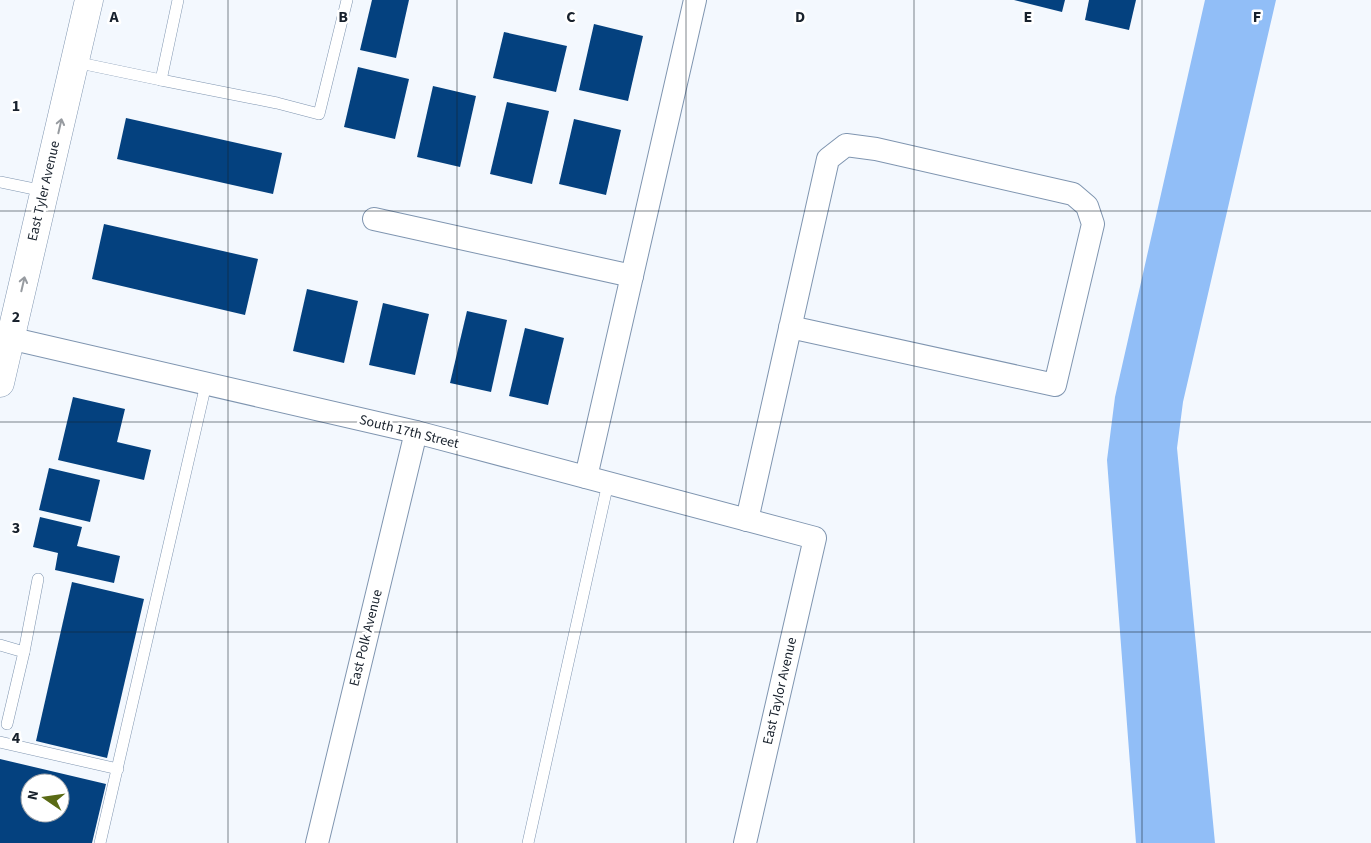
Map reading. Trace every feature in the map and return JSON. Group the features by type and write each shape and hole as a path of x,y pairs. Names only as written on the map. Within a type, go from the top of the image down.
{"main road":[{"name":"East Tyler Avenue","path":"0,383 5,337 44,191 89,0"}],"street":[{"path":"586,477 695,0"},
{"path":"747,520 790,327 828,159 846,145 876,149 1073,194 1087,206 1093,224 1055,385 790,327"},
{"path":"374,219 632,276"},
{"name":"South 17th Street","path":"5,337 416,432 815,538"},
{"name":"East Polk Avenue","path":"317,843 416,432"},
{"name":"East Taylor Avenue","path":"745,843 815,538"}],"lane":[{"path":"161,80 178,0"},
{"path":"75,62 277,103 319,114 347,0"},
{"path":"0,182 44,191"},
{"path":"100,843 206,384"},
{"path":"528,843 608,483"},
{"path":"7,724 24,652 38,579"},
{"path":"0,645 24,652"},
{"path":"0,742 118,769"}],"water":[{"path":"1205,0 1276,0 1183,402 1177,448 1215,843 1136,843 1107,460 1115,397"}],"building":[{"path":"372,0 409,0 396,58 360,50"},
{"path":"1014,0 1065,0 1062,12"},
{"path":"1089,0 1136,0 1129,30 1085,20"},
{"path":"594,24 643,36 628,101 579,90"},
{"path":"504,32 567,46 556,92 493,78"},
{"path":"358,67 409,79 395,139 344,127"},
{"path":"433,86 476,96 460,167 417,157"},
{"path":"507,102 549,111 532,184 490,174"},
{"path":"126,118 282,153 273,194 117,159"},
{"path":"574,119 621,130 606,195 559,184"},
{"path":"104,224 258,259 245,315 92,279"},
{"path":"307,289 358,301 344,363 293,351"},
{"path":"383,303 429,314 415,375 369,365"},
{"path":"467,311 507,320 491,392 450,383"},
{"path":"525,328 564,338 548,405 509,396"},
{"path":"73,397 125,409 117,442 151,450 144,480 58,460"},
{"path":"49,468 100,480 90,522 39,510"},
{"path":"40,517 82,527 77,546 120,556 114,583 55,570 58,553 33,547"},
{"path":"72,582 144,599 107,758 36,741"},
{"path":"0,759 59,773 20,773 20,823 70,823 70,776 106,784 92,843 0,843"}]}
